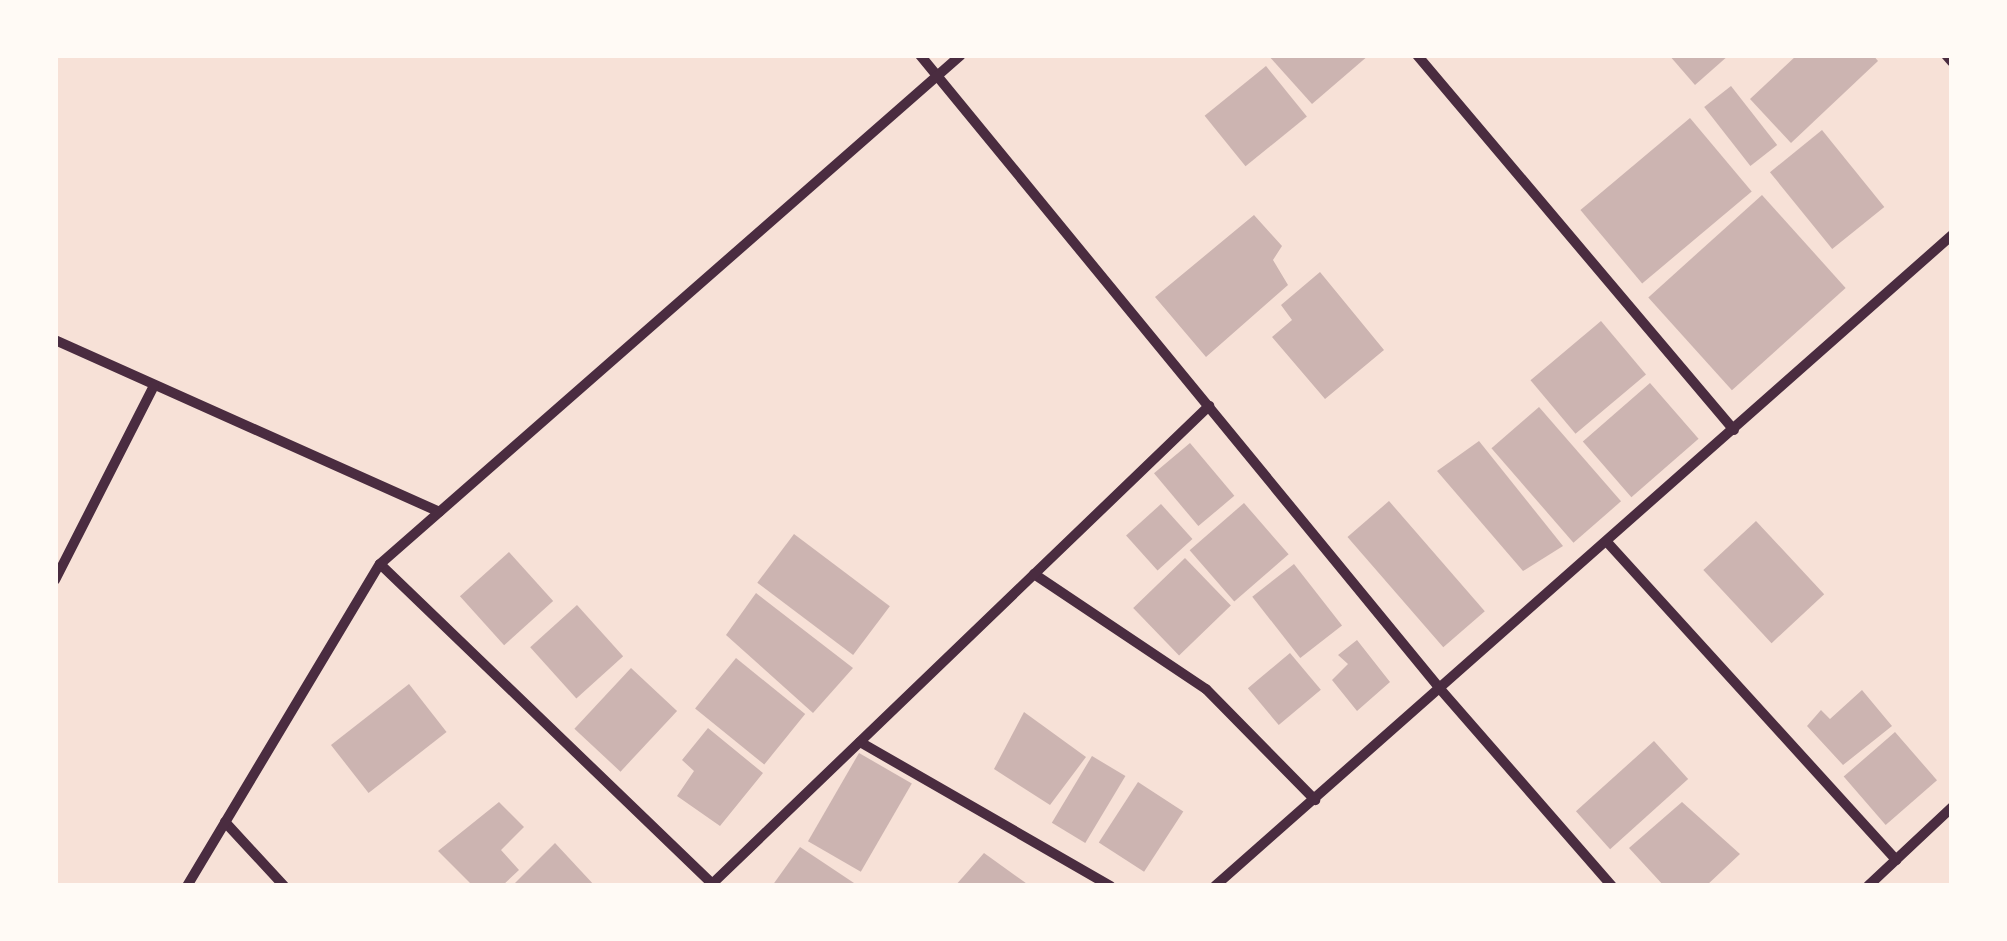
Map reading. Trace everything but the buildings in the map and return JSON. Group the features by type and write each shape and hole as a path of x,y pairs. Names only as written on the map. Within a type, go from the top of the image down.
{"street":[{"path":"920,55 1441,690 1612,886"},
{"path":"187,886 380,564 961,55"},
{"path":"1417,55 1734,430"},
{"path":"1946,55 1952,62"},
{"path":"1215,886 1952,235"},
{"path":"55,340 439,512"},
{"path":"55,580 154,386"},
{"path":"380,564 713,885 1209,406"},
{"path":"1608,542 1896,860"},
{"path":"1034,574 1206,689 1315,800"},
{"path":"860,742 1110,886"},
{"path":"1868,886 1952,807"},
{"path":"225,822 284,886"}]}
